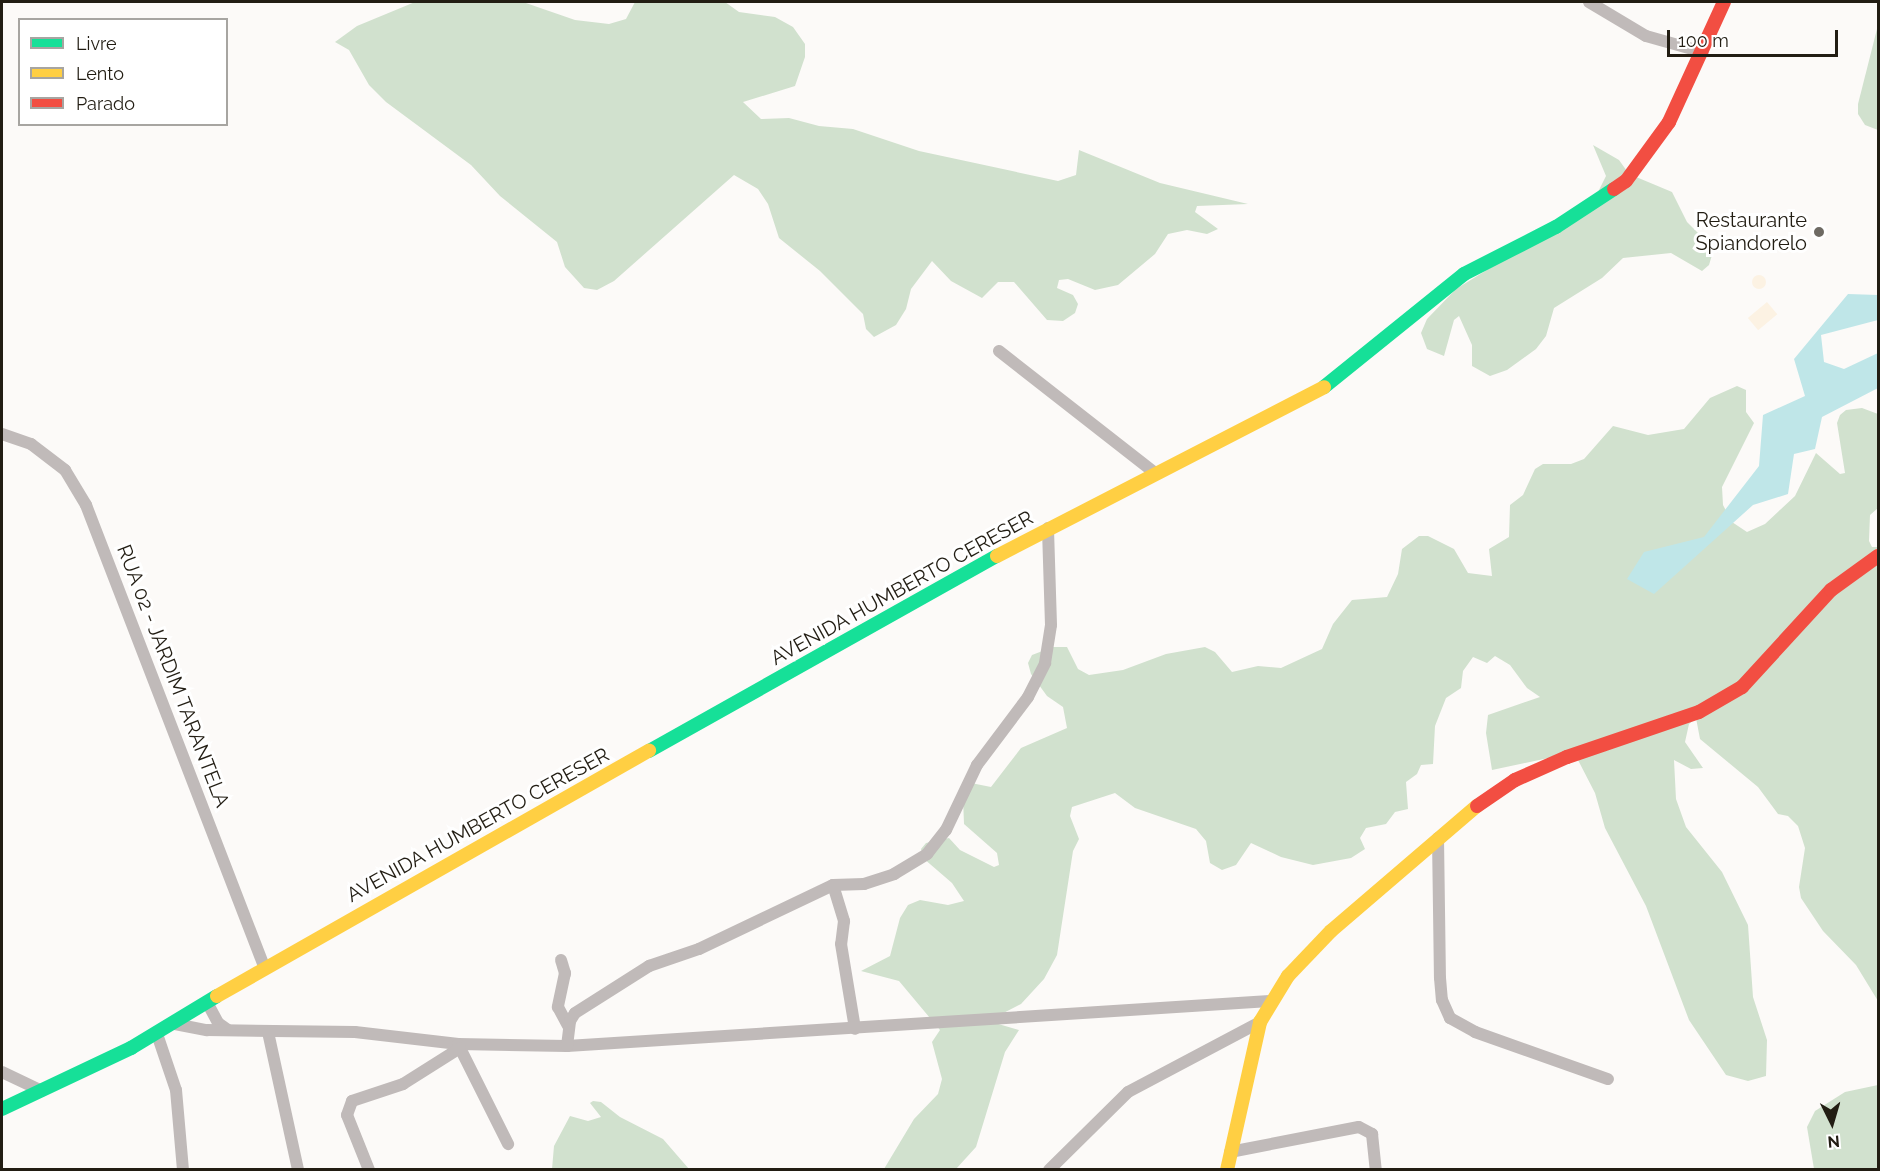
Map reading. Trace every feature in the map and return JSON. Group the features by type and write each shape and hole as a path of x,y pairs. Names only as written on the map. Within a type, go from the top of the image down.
{"main road":[{"name":"AVENIDA HUMBERTO CERESER","path":"2,1109 157,1034 265,969 1048,528 1308,397 1346,372 1433,296 1464,274 1600,202 1626,181 1655,146 1703,52 1724,2"},
{"path":"1227,1170 1260,1022 1270,1000 1331,931 1438,838 1490,797 1541,767 1662,727 1722,701 1756,674 1788,633 1831,590 1878,556"}],"street":[{"path":"1589,2 1646,36 1703,52"},
{"path":"999,351 1155,473"},
{"name":"RUA 02 - JARDIM TARANTELA","path":"2,434 31,444 65,470 86,505 265,969"},
{"path":"568,1026 584,1004 649,966 699,949 833,885 864,884 894,874 927,854 946,830 977,765 1028,697 1049,644 1048,528"},
{"path":"1438,838 1439,959 1442,1000 1450,1018 1475,1032 1608,1079"},
{"path":"833,885 843,921 842,951 855,1029"},
{"path":"561,960 565,973 558,1007 568,1026 567,1046"},
{"path":"175,1024 192,1029 355,1032 459,1046 567,1046 855,1029 1270,1000"},
{"path":"208,1004 218,1023 228,1030"},
{"path":"1049,1170 1128,1092 1260,1022"},
{"path":"268,1032 298,1170"},
{"path":"157,1034 176,1090 183,1170"},
{"path":"459,1046 507,1144"},
{"path":"369,1170 347,1115 352,1101 403,1084 459,1046"},
{"path":"2,1072 42,1091"},
{"path":"1230,1152 1359,1127 1372,1134 1376,1170"}],"shaded area":[{"path":"1759,275 1764,277 1766,282 1764,287 1759,289 1754,287 1752,282 1754,277"},
{"path":"1767,302 1777,314 1758,330 1748,318"}],"green space":[{"path":"415,2 523,2 575,20 609,24 626,19 635,2 725,2 739,12 775,17 793,27 805,44 805,57 795,86 743,102 761,119 789,118 819,126 853,129 919,151 1058,181 1076,175 1079,150 1160,183 1248,204 1197,206 1195,212 1218,229 1207,234 1187,230 1168,234 1155,254 1118,285 1095,290 1068,279 1059,280 1057,288 1073,295 1078,304 1075,313 1063,321 1047,320 1014,282 998,282 982,298 951,281 932,261 911,289 906,309 896,325 874,337 866,329 863,314 820,271 779,238 768,204 758,189 734,175 614,281 597,290 584,288 565,267 557,242 500,196 471,165 386,102 369,85 349,50 335,42 357,26"},
{"path":"1878,25 1878,130 1865,125 1858,114 1858,104"},
{"path":"1593,145 1619,160 1629,174 1672,192 1687,222 1709,244 1712,255 1709,265 1702,271 1671,253 1623,258 1602,278 1554,308 1546,336 1536,349 1507,370 1490,376 1472,366 1472,345 1459,316 1454,320 1444,356 1427,349 1421,333 1427,319 1456,289 1591,206 1606,176"},
{"path":"1737,386 1746,390 1746,412 1754,423 1722,487 1723,505 1732,522 1747,532 1765,524 1795,496 1816,453 1840,474 1845,473 1837,423 1840,415 1846,410 1862,408 1878,414 1878,508 1870,515 1869,541 1872,547 1878,547 1878,1001 1856,965 1823,931 1801,898 1799,887 1805,848 1798,826 1788,816 1778,814 1758,787 1700,739 1696,718 1689,724 1685,742 1703,768 1691,769 1674,760 1676,799 1686,827 1722,872 1748,925 1753,997 1767,1040 1766,1076 1748,1081 1726,1075 1689,1020 1646,906 1605,828 1595,793 1578,760 1558,756 1492,770 1486,733 1488,715 1540,697 1527,688 1510,665 1495,656 1487,663 1473,657 1463,671 1461,688 1446,698 1435,726 1433,764 1421,765 1417,774 1406,782 1408,809 1395,812 1386,824 1366,828 1360,838 1365,849 1351,858 1313,865 1281,857 1251,843 1236,865 1222,870 1210,863 1206,841 1196,829 1135,808 1115,793 1072,807 1070,816 1079,839 1073,851 1057,955 1044,979 1021,1004 988,1021 1019,1030 1005,1052 976,1147 956,1169 884,1169 914,1119 938,1094 942,1079 932,1042 940,1030 899,981 861,971 890,956 900,918 908,905 920,900 948,905 964,901 952,883 923,858 921,849 926,843 949,838 960,850 994,867 999,865 997,853 964,824 963,798 971,783 991,787 1021,748 1067,728 1063,707 1047,696 1031,674 1028,663 1032,655 1053,647 1067,647 1078,669 1089,675 1123,670 1166,654 1205,647 1215,652 1232,672 1258,666 1281,668 1322,649 1333,624 1352,600 1387,597 1398,574 1402,549 1419,536 1428,536 1454,549 1468,573 1492,576 1489,549 1509,537 1510,505 1523,495 1535,469 1543,464 1571,464 1584,459 1613,426 1648,435 1684,429 1710,398"},
{"path":"1878,1085 1878,1169 1814,1169 1807,1127 1815,1111 1845,1092"},
{"path":"601,1102 620,1117 663,1139 689,1169 552,1169 554,1146 570,1116 588,1121 601,1117 590,1103"}],"water":[{"path":"1848,294 1878,295 1878,320 1821,335 1824,362 1844,369 1878,353 1878,388 1822,417 1815,449 1794,454 1788,494 1753,505 1654,594 1627,579 1644,552 1704,537 1759,466 1763,415 1805,396 1794,359"}],"traffic: fast":[{"path":"1324,387 1464,274 1556,227 1614,189"},
{"path":"649,751 997,556"},
{"path":"2,1109 131,1048 217,996"}],"traffic: slow":[{"path":"997,556 1324,387"},
{"path":"217,996 649,751"},
{"path":"1227,1170 1260,1022 1288,976 1331,931 1477,806"}],"traffic: jam":[{"path":"1614,189 1626,181 1669,122 1724,2"},
{"path":"1477,806 1515,780 1567,757 1699,712 1742,687 1831,590 1878,556"}],"place":[{"name":"Restaurante Spiandorelo","path":"1819,232"}]}
